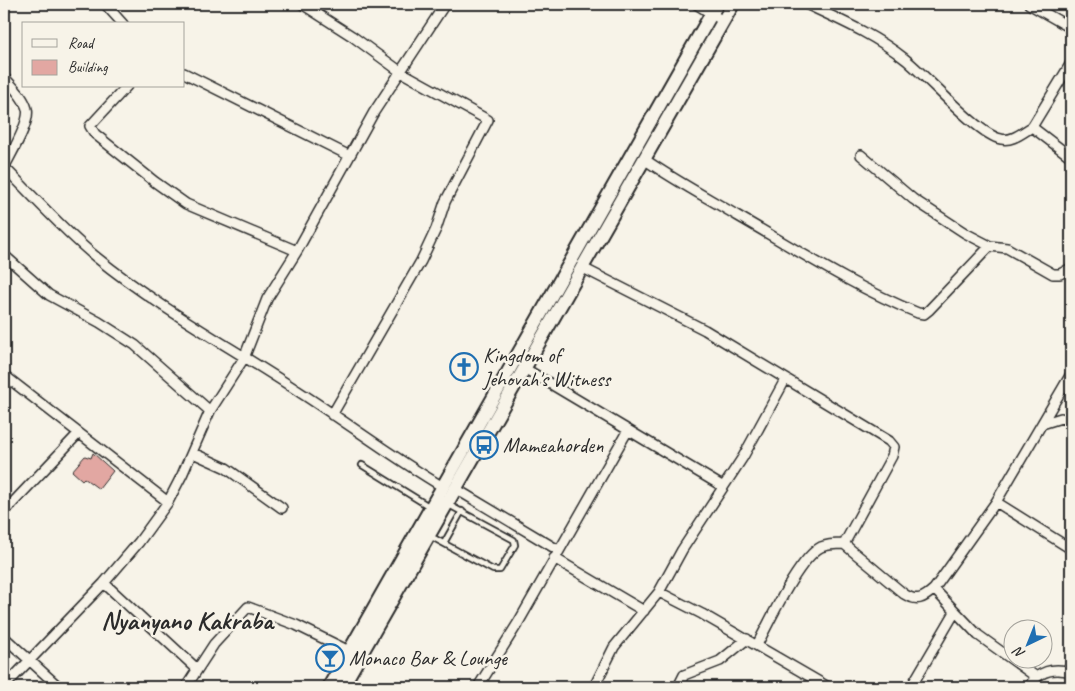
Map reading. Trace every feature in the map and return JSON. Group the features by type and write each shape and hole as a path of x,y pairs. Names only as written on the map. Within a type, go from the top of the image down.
{"street":[{"path":"105,4 121,22"},
{"path":"302,4 401,72 488,120 445,202 436,229 421,261 332,415"},
{"path":"314,12 321,4"},
{"path":"4,686 104,583 139,542 168,502 210,411 244,358 267,298 297,251 348,155 444,4"},
{"path":"696,4 714,8 723,21"},
{"path":"328,687 431,508 449,488 524,368 733,4"},
{"path":"806,4 881,41 906,59 967,116 991,135 1002,140 1010,139 1032,127 1071,63"},
{"path":"1029,4 1071,28"},
{"path":"342,687 447,504 449,488 714,8"},
{"path":"185,74 348,155"},
{"path":"4,77 24,101 28,111 25,124 4,167 79,243 172,311 244,358 644,611"},
{"path":"125,88 90,126 95,134 147,176 186,204 297,251"},
{"path":"1032,127 1071,156"},
{"path":"861,155 913,199 990,246 1007,248 1053,274 1060,274 1071,268"},
{"path":"644,159 691,190 848,281 918,313 924,314 929,310 990,246"},
{"path":"4,255 49,295 99,322 135,345 210,411"},
{"path":"581,268 705,330 785,380 882,436 894,447 889,464 867,499 844,544"},
{"path":"524,368 722,486"},
{"path":"757,645 792,581 807,559 823,546 844,544 910,598 920,599 934,589 996,502 1071,374"},
{"path":"4,375 168,502"},
{"path":"594,687 614,647 659,592 722,486 743,457 785,380"},
{"path":"1055,404 1062,418"},
{"path":"1042,424 1062,418 1071,421"},
{"path":"478,687 518,623 628,430"},
{"path":"4,512 78,434"},
{"path":"192,453 226,468 282,508"},
{"path":"996,502 1071,548"},
{"path":"104,583 197,669"},
{"path":"934,589 978,635 1035,676"},
{"path":"659,592 747,639 828,687"},
{"path":"186,687 214,644 248,607 296,625 349,651"},
{"path":"912,687 955,612"},
{"path":"4,637 59,687"},
{"path":"678,687 684,675 720,661 747,639"},
{"path":"1028,687 1035,676 1056,670 1071,672"}],"lane":[{"path":"362,465 431,508"},
{"path":"429,535 493,570 500,570 504,566 515,545 514,540 447,504"},
{"path":"444,543 462,511"}],"building":[{"path":"93,453 113,471 99,489 84,478 82,480 72,471 85,456 91,458"},
{"name":"Monaco Bar & Lounge","path":"327,648 338,655 331,666 320,660"}],"place":[{"name":"Kingdom of Jehovah's Witness","path":"464,367"},
{"name":"Mameahorden","path":"484,445"},
{"name":"Monaco Bar & Lounge","path":"330,658"}],"district":[{"name":"Nyanyano Kakraba","path":"187,620"}]}
